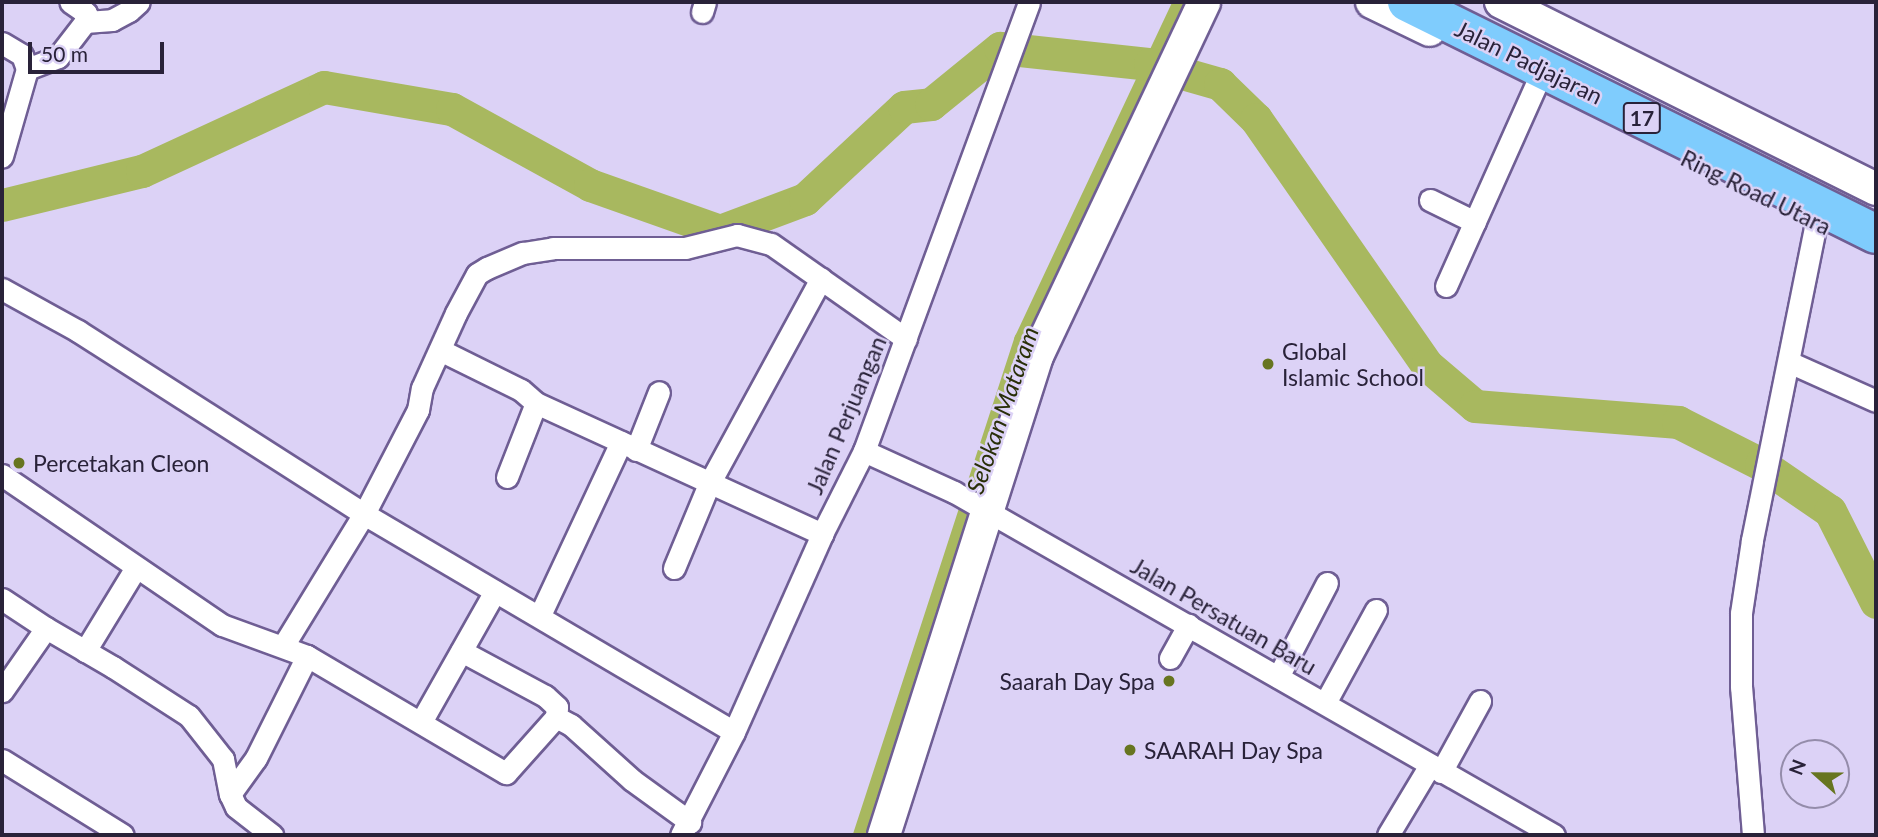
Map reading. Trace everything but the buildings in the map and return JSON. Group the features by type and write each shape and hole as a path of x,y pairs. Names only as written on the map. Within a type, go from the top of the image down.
{"highway":[{"name":"Jalan Padjajaran","path":"1407,2 1478,46 1876,234"},
{"name":"Jalan Padjajaran","path":"1463,2 1876,207"}],"street":[{"path":"27,69 58,57 85,22 86,13 70,2"},
{"path":"85,22 112,20 139,2"},
{"path":"884,835 982,508 1037,356 1205,2"},
{"name":"Ring Road Utara","path":"1372,2 1478,46 1536,83 1876,251"},
{"path":"1501,2 1876,189"},
{"name":"Jalan Perjuangan","path":"685,828 734,732 822,534 864,450 1026,9"},
{"path":"2,43 22,55 27,69 2,156"},
{"path":"1446,286 1536,83"},
{"path":"1430,200 1475,222"},
{"path":"1753,835 1741,687 1741,613 1752,540 1816,222"},
{"path":"283,646 365,514 418,410 422,388 477,274 523,253 553,248 685,248 737,235 771,244 906,339"},
{"path":"674,568 709,484 821,279"},
{"path":"2,289 78,331 365,514 734,732"},
{"path":"440,351 521,390 536,403 822,534"},
{"path":"1789,362 1876,401"},
{"path":"540,615 659,392"},
{"path":"507,477 536,403"},
{"name":"Jalan Persatuan Baru","path":"864,450 954,492 1554,835"},
{"path":"2,475 135,569 222,625 307,656 506,773 558,712 554,702 461,651"},
{"path":"85,651 135,569"},
{"path":"1278,677 1327,583"},
{"path":"421,722 495,591"},
{"path":"2,599 189,716 223,759 230,794 236,807 272,835"},
{"path":"1325,703 1377,610"},
{"path":"1170,658 1188,625"},
{"path":"2,691 46,628"},
{"path":"230,794 256,758 307,656"},
{"path":"1388,835 1480,702"},
{"path":"556,717 571,725 685,828"},
{"path":"2,760 124,835"}],"waterway":[{"name":"Selokan Mataram","path":"862,835 1023,340 1182,2"},
{"path":"2,205 142,171 324,87 452,109 590,185 720,231 805,199 904,107 931,104 1000,48 1150,64 1220,84 1256,119 1427,365 1475,406 1678,422 1761,464 1830,511 1876,602"}],"place":[{"name":"Global Islamic School","path":"1268,364"},
{"name":"Percetakan Cleon","path":"19,463"},
{"name":"Saarah Day Spa","path":"1169,681"},
{"name":"SAARAH Day Spa","path":"1130,750"}]}
